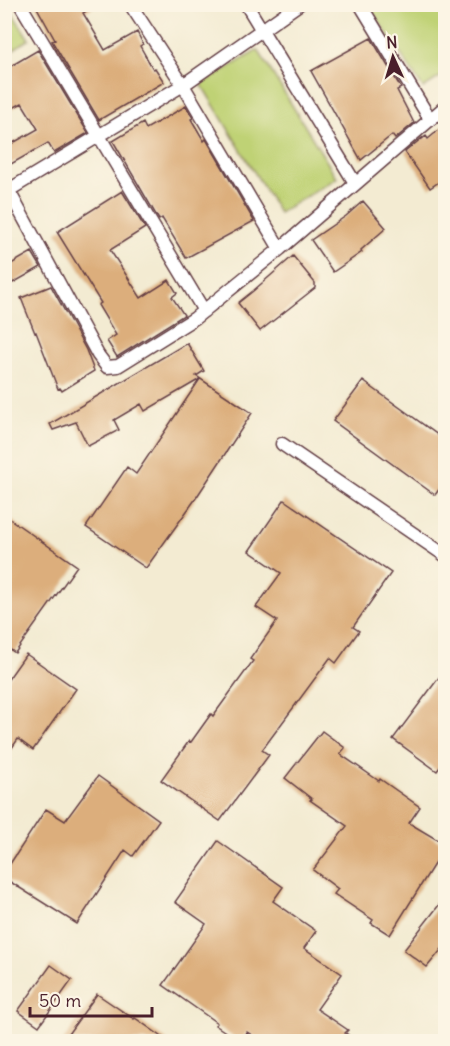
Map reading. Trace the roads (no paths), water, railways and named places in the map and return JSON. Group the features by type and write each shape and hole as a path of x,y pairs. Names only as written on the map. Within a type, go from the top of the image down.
{"street":[{"path":"20,4 204,311"},
{"path":"130,4 183,85 280,249"},
{"path":"246,4 355,183"},
{"path":"299,4 183,85 99,136 7,186 98,355 107,367 118,366 195,318 280,249 446,106"},
{"path":"360,4 430,120"},
{"path":"282,444 446,556"}]}
